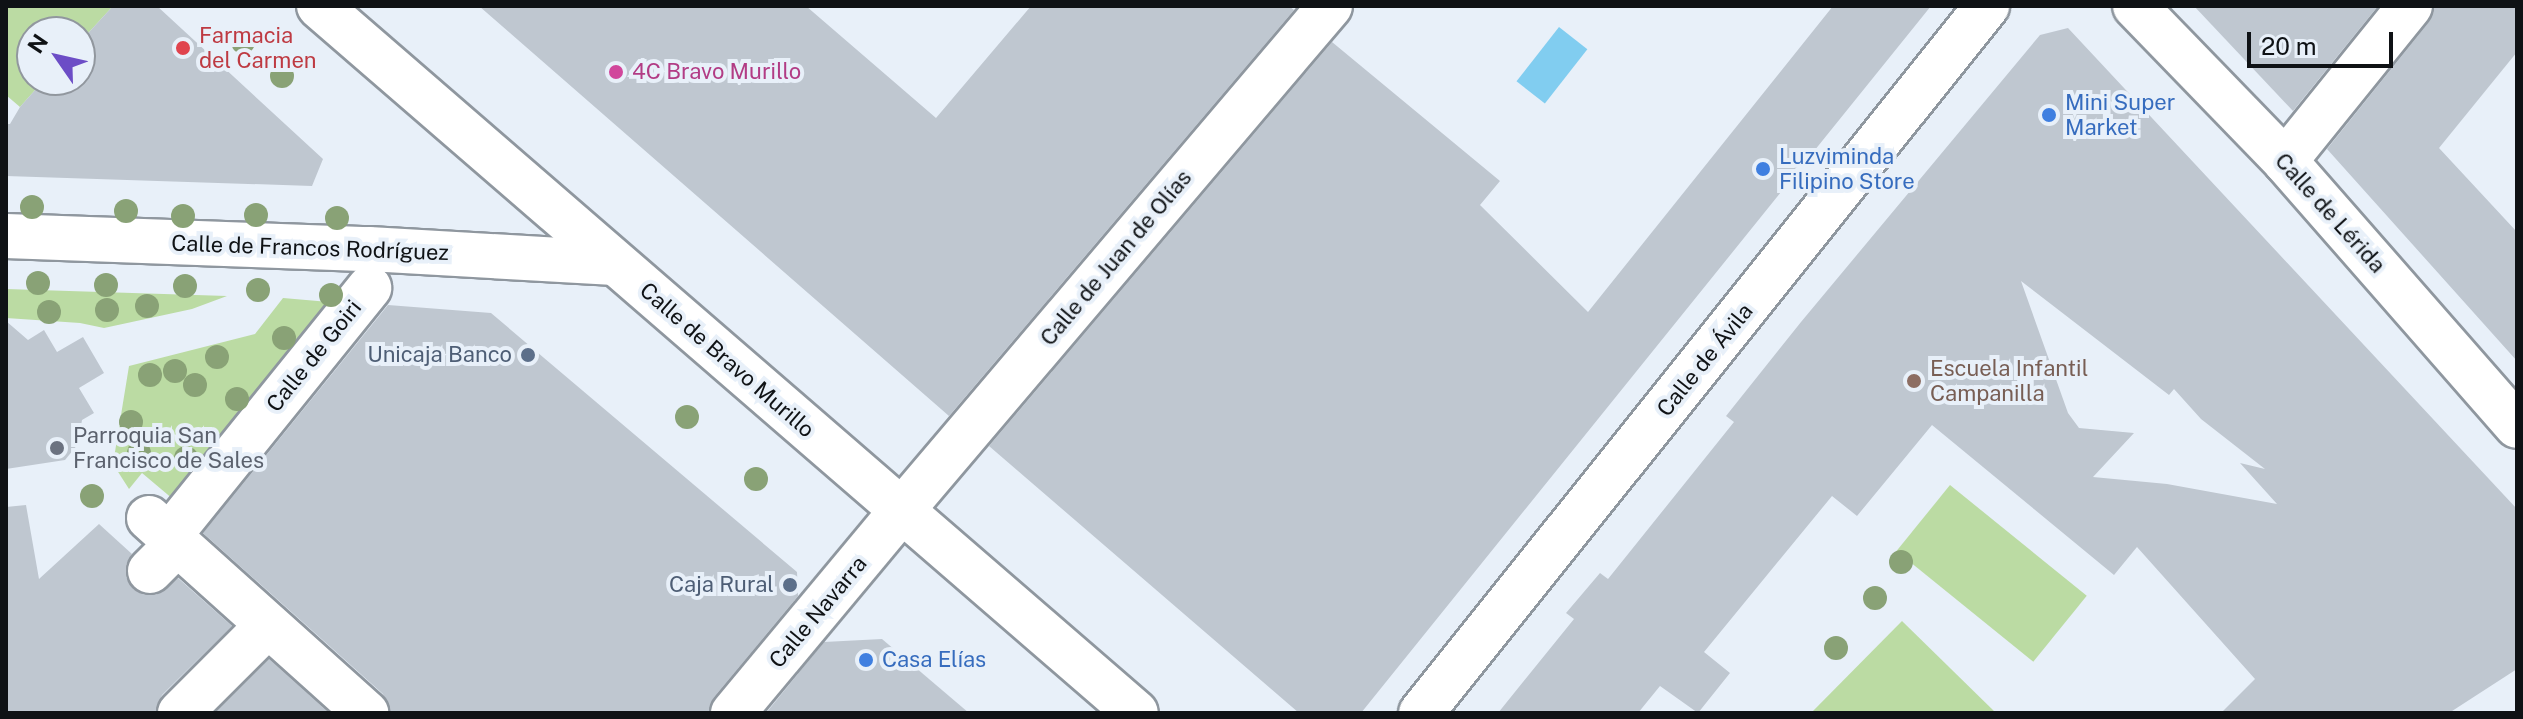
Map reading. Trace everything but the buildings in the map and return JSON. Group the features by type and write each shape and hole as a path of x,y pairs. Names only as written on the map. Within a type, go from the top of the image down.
{"main road":[{"name":"Calle de Bravo Murillo","path":"319,6 1136,713"},
{"name":"Calle de Juan de Olías","path":"902,510 1330,6"},
{"name":"Calle de Ávila","path":"1421,713 1987,6"},
{"name":"Calle de Lérida","path":"2135,6 2285,161 2513,413"},
{"path":"2285,161 2410,6"},
{"name":"Calle de Francos Rodríguez","path":"6,236 369,249 615,263"},
{"name":"Calle de Goiri","path":"366,713 268,625 161,542 369,288"},
{"name":"Calle Navarra","path":"733,713 902,510"},
{"path":"180,713 268,625"}],"green space":[{"path":"9,6 113,6 96,25 96,16 16,16 16,96 30,96 20,107 6,95 6,9"},
{"path":"6,289 227,296 192,309 104,328 80,323 6,318"},
{"path":"283,298 329,302 331,315 180,505 142,473 129,489 113,464 129,366 255,334"},
{"path":"1950,485 2087,596 2033,662 1897,551"},
{"path":"1902,621 1996,713 1811,713"}],"water":[{"path":"1559,27 1587,49 1545,104 1517,81"}],"place":[{"name":"Farmacia del Carmen","path":"183,48"},
{"name":"4C Bravo Murillo","path":"616,72"},
{"name":"Mini Super Market","path":"2049,115"},
{"name":"Luzviminda Filipino Store","path":"1763,169"},
{"name":"Unicaja Banco","path":"528,355"},
{"name":"Escuela Infantil Campanilla","path":"1914,381"},
{"name":"Parroquia San Francisco de Sales","path":"57,448"},
{"name":"Caja Rural","path":"790,585"},
{"name":"Casa Elías","path":"866,660"}]}
